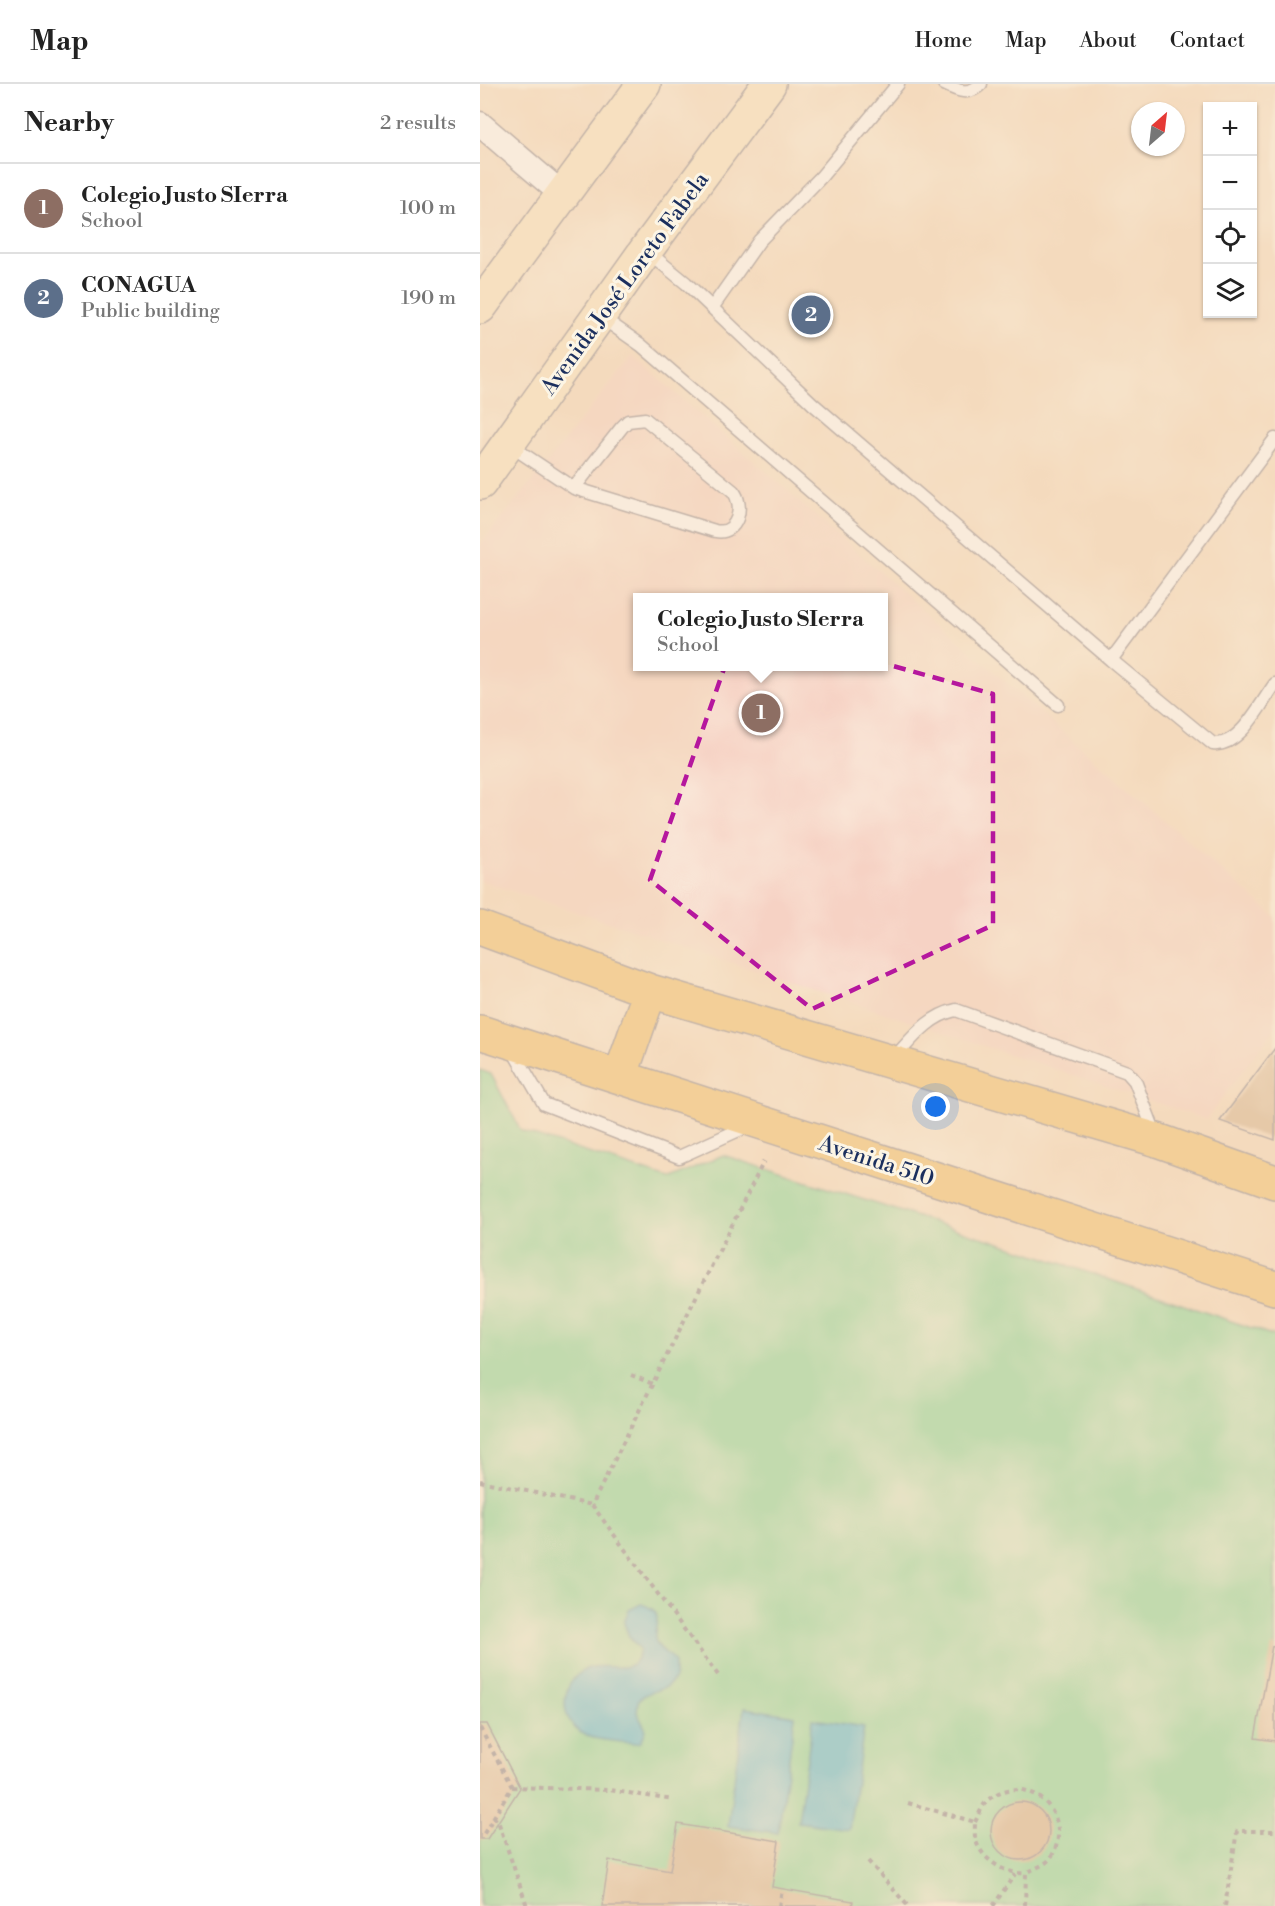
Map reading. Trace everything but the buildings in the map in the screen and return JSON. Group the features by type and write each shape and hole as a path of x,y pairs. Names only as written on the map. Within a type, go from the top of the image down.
{"main road":[{"path":"480,307 644,84"},
{"name":"Avenida José Loreto Fabela","path":"480,483 646,250 769,84"},
{"path":"480,928 650,991 1157,1140 1275,1182"},
{"path":"620,1077 650,991"},
{"name":"Avenida 510","path":"494,1036 1275,1288"}],"street":[{"path":"480,124 563,195"}],"lane":[{"path":"712,308 759,241 821,177 898,84"},
{"path":"944,84 962,92 969,92 981,84"},
{"path":"646,250 712,308 813,404 1111,660 1213,744 1221,745 1236,736 1275,684"},
{"path":"600,316 641,345 1058,705"},
{"path":"508,444 574,488 720,532 733,525 740,509 740,502 733,491 645,419 628,421 574,488"},
{"path":"1111,660 1275,439"},
{"path":"891,1061 929,1021 942,1013 956,1010 1127,1072 1135,1081 1157,1140"},
{"path":"494,1036 544,1104 679,1157 758,1122"}],"path":[{"path":"592,1505 764,1161"},
{"path":"631,1375 653,1384"},
{"path":"480,1480 592,1505 718,1676"},
{"path":"480,1728 512,1787"},
{"path":"512,1787 609,1790 674,1800"},
{"path":"480,1834 483,1834 512,1787"},
{"path":"1012,1789 1037,1794 1055,1812 1059,1837 1049,1860 1026,1873 1015,1874 992,1863 976,1842 975,1822 989,1799 1012,1789"},
{"path":"908,1803 975,1822"},
{"path":"493,1817 498,1821 527,1906"},
{"path":"1225,1906 1237,1831 1275,1831"},
{"path":"868,1861 908,1906"},
{"path":"1025,1906 1026,1873"},
{"path":"993,1906 1015,1874"},
{"path":"779,1906 782,1889"}],"highlighted area":[{"path":"740,623 993,694 993,925 812,1009 650,880"}],"shaded area":[{"path":"633,356 1275,917 1275,1029 1206,1119 480,880 480,545"}],"green space":[{"path":"480,1070 491,1074 521,1131 667,1179 723,1155 1034,1254 1275,1336 1275,1906 480,1906"}],"water":[{"path":"641,1604 655,1612 657,1622 655,1638 657,1644 675,1662 675,1678 667,1686 647,1694 638,1701 637,1713 646,1730 641,1742 610,1741 583,1734 575,1728 566,1710 565,1700 568,1689 581,1672 589,1668 624,1667 631,1665 637,1659 640,1649 629,1636 624,1623 629,1610"},
{"path":"744,1708 795,1716 778,1833 728,1826"},
{"path":"813,1719 864,1727 849,1829 798,1822"}],"place":[{"name":"CONAGUA","path":"811,315"},
{"name":"Colegio Justo SIerra","path":"761,713"}]}
